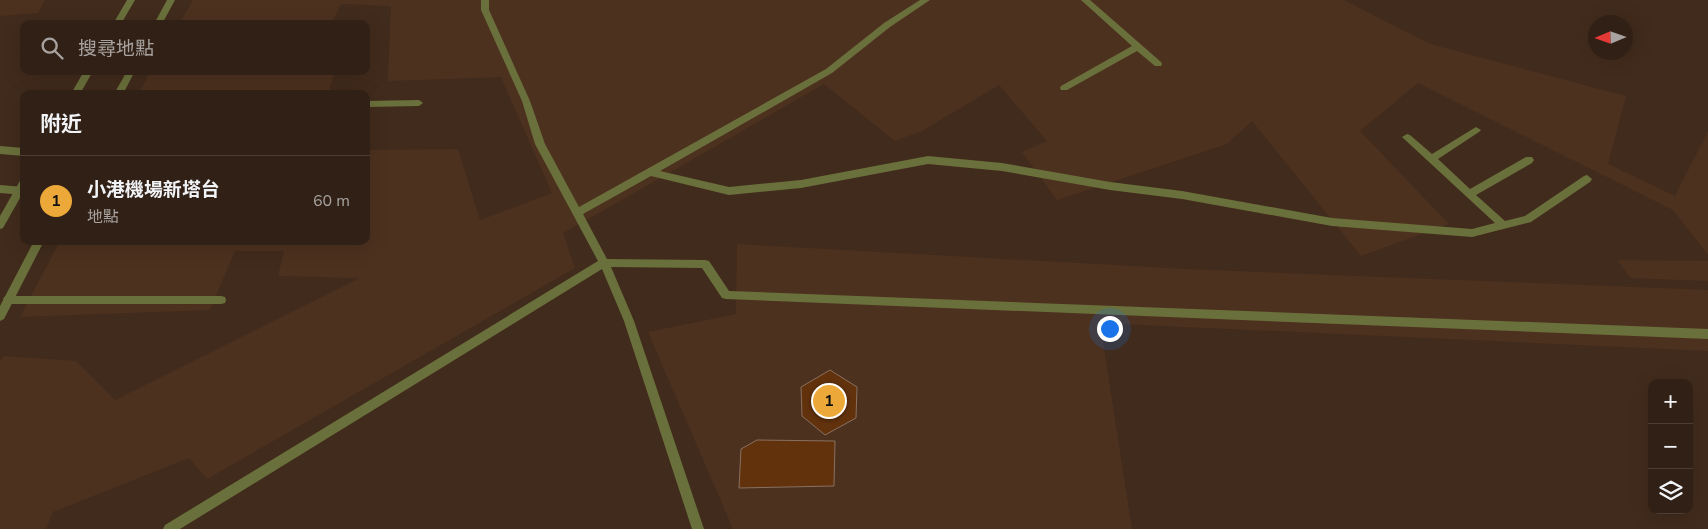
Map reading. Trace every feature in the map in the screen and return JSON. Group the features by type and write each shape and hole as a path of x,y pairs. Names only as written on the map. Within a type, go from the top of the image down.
{"street":[{"path":"119,20 131,0"},
{"path":"160,20 172,0"},
{"path":"485,0 487,17 526,101 540,144 604,263 629,321 698,529"},
{"path":"577,213 829,70 887,26 926,0"},
{"path":"1084,0 1158,64"},
{"path":"1064,88 1139,46"},
{"path":"77,90 87,75"},
{"path":"120,90 129,75"},
{"path":"370,104 419,103"},
{"path":"1431,159 1476,130"},
{"path":"1406,137 1503,225"},
{"path":"0,150 20,152"},
{"path":"650,172 728,191 801,184 928,160 1002,167 1110,186 1182,195 1332,222 1472,232 1528,218 1587,179"},
{"path":"1469,194 1529,160"},
{"path":"0,189 20,188"},
{"path":"0,225 20,191"},
{"path":"0,316 37,245"},
{"path":"169,529 604,263 705,264 726,295 1708,334"},
{"path":"8,300 220,300"}],"shaded area":[{"path":"0,0 45,0 38,13 0,16"},
{"path":"193,0 1344,0 1430,44 1626,96 1608,164 1675,196 1708,131 1708,255 1673,210 1418,83 1360,131 1449,224 1361,256 1252,121 1227,144 1057,200 1022,152 1047,141 999,85 922,131 895,141 824,84 563,233 575,268 207,479 189,458 53,512 46,529 0,529 0,362 3,356 76,361 115,400 360,278 278,276 284,251 235,251 210,310 20,317 58,245 370,245 370,150 458,149 480,220 552,193 501,77 388,81 391,6 341,4 333,20 181,20"},
{"path":"149,75 334,75 329,90 140,90"},
{"path":"737,244 1186,269 1708,290 1708,351 1100,323 1132,529 733,529 648,332 736,314"},
{"path":"1618,260 1708,261 1708,281 1630,278"}],"building":[{"path":"830,370 857,387 856,418 825,435 802,416 801,387"},
{"path":"757,440 835,441 834,486 739,488 741,449"}],"place":[{"name":"小港機場新塔台","path":"829,401"}]}
